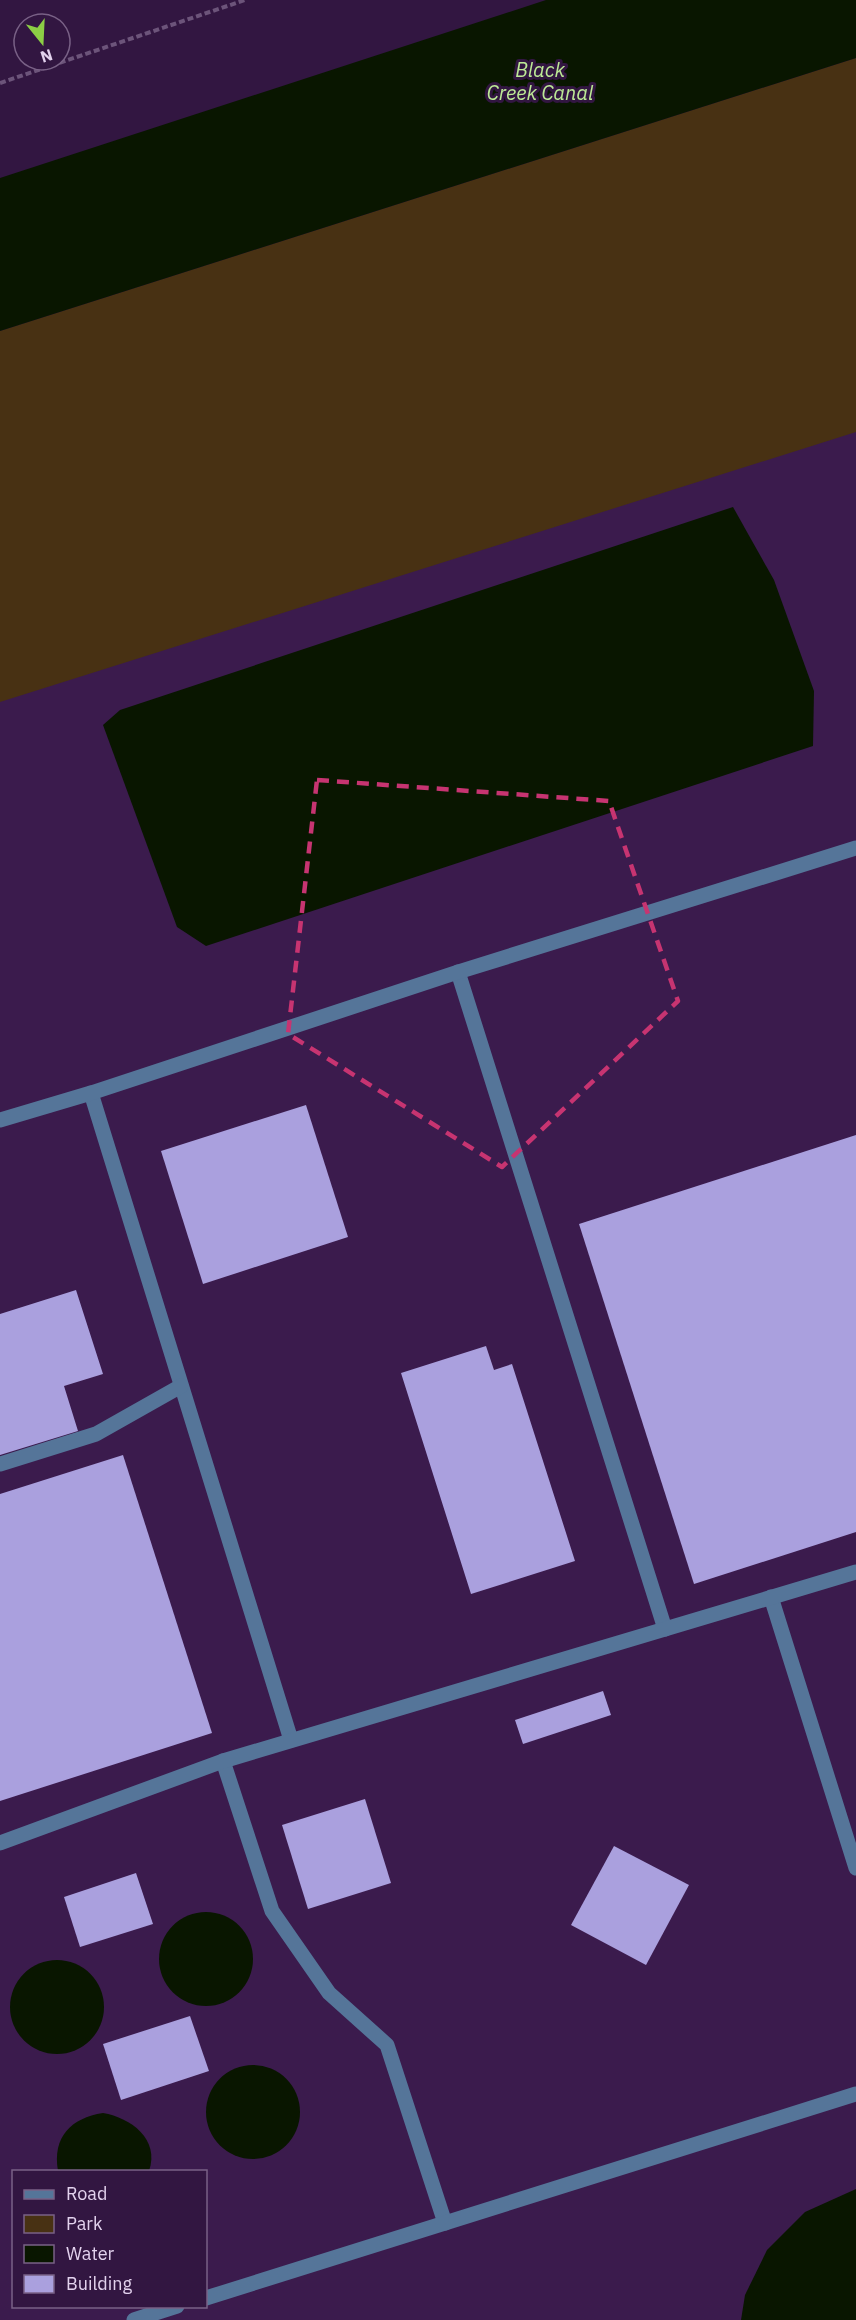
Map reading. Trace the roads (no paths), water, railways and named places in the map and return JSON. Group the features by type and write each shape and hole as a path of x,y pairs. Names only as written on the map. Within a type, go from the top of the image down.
{"lane":[{"path":"0,1120 91,1093 458,972 856,848"},
{"path":"458,972 665,1629"},
{"path":"91,1093 291,1740"},
{"path":"0,1464 96,1434 181,1386"},
{"path":"0,1843 223,1761 856,1572"},
{"path":"771,1597 856,1868"},
{"path":"223,1761 272,1911 329,1993 387,2044 445,2223"},
{"path":"207,2298 856,2094"},
{"path":"143,2319 174,2308"}],"water":[{"name":"Black Creek Canal","path":"546,0 856,0 856,58 0,331 0,178"},
{"path":"733,507 774,580 814,691 813,746 206,946 177,927 103,725 120,710"},
{"path":"206,1912 224,1916 239,1926 249,1941 253,1959 249,1977 239,1992 224,2002 206,2006 188,2002 173,1992 163,1977 159,1959 163,1941 173,1926 188,1916"},
{"path":"57,1960 75,1964 90,1974 100,1989 104,2007 100,2025 90,2040 75,2050 57,2054 39,2050 24,2040 14,2025 10,2007 14,1989 24,1974 39,1964"},
{"path":"253,2065 271,2069 286,2079 296,2094 300,2112 296,2130 286,2145 271,2155 253,2159 235,2155 220,2145 210,2130 206,2112 210,2094 220,2079 235,2069"},
{"path":"103,2113 113,2116 133,2125 141,2132 150,2149 149,2170 58,2170 58,2148 66,2131 82,2119"},
{"path":"856,2189 856,2320 741,2320 745,2295 767,2250 805,2212"}]}
